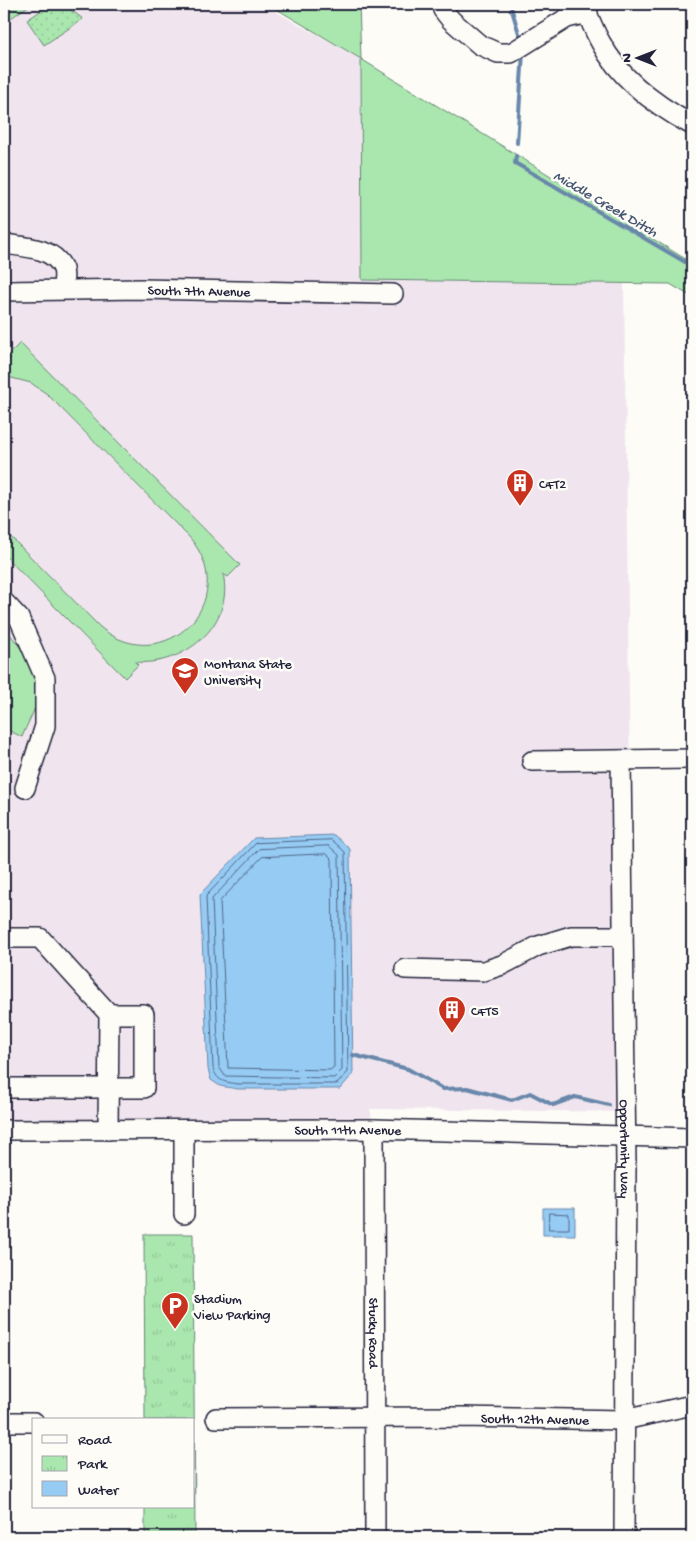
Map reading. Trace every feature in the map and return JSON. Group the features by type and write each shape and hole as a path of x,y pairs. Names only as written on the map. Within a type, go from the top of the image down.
{"street":[{"path":"442,4 442,10 451,20 480,44 498,53 511,53 586,8 600,43 615,65 632,84 692,125"},
{"path":"4,244 44,250 63,270 63,289"},
{"name":"South 7th Avenue","path":"4,291 63,289 393,294"},
{"path":"4,602 19,618 46,678 45,726 25,788"},
{"path":"532,761 692,759"},
{"name":"Opportunity Way","path":"621,760 625,1137 624,1537"},
{"path":"405,969 484,971 502,965 538,946 571,936 623,936"},
{"path":"4,938 40,938 109,1014 108,1130"},
{"path":"4,1088 144,1088 144,1014 109,1014"},
{"name":"South 11th Avenue","path":"4,1130 374,1129 692,1138"},
{"name":"Stucky Road","path":"374,1129 375,1537"},
{"path":"184,1130 184,1214"},
{"name":"South 12th Avenue","path":"216,1418 624,1420 692,1405"},
{"path":"4,1422 32,1422"}],"shaded area":[{"name":"Montana State University","path":"4,4 262,4 361,59 362,280 624,283 634,1112 370,1109 374,1129 4,1128"}],"green space":[{"path":"4,4 31,4 4,23"},
{"path":"51,4 63,4 83,19 44,45 27,20"},
{"path":"268,4 359,4 361,59"},
{"path":"361,59 692,263 692,297 670,284 362,280"},
{"path":"20,343 240,565 228,577 223,574 225,593 221,610 213,626 202,639 187,650 171,658 153,662 135,662 138,665 125,678 4,555 4,530 100,627 124,641 148,644 170,639 188,626 201,608 207,586 204,562 190,538 47,394 31,383 4,376 4,359 11,359 8,355"},
{"path":"4,628 24,653 36,683 36,704 22,737 4,728"},
{"path":"144,1234 193,1234 194,1418 145,1418"},
{"path":"145,1508 195,1508 195,1537 145,1537"}],"water":[{"path":"334,835 350,849 353,1074 340,1089 238,1089 220,1086 211,1080 208,1069 200,894 254,838"},
{"path":"543,1208 575,1208 575,1235 543,1235"}],"waterway":[{"name":"Middle Creek Ditch","path":"510,4 521,40"},
{"name":"Middle Creek Ditch","path":"517,143 523,52"},
{"name":"Middle Creek Ditch","path":"516,156 515,163 692,266"},
{"path":"353,1055 408,1069 443,1089 467,1088 512,1100 530,1093 553,1105 575,1097 609,1105"}],"place":[{"name":"CFT2","path":"520,507"},
{"name":"Montana State University","path":"185,695"},
{"name":"CFT5","path":"452,1034"},
{"name":"Stadium View Parking","path":"175,1330"}]}
